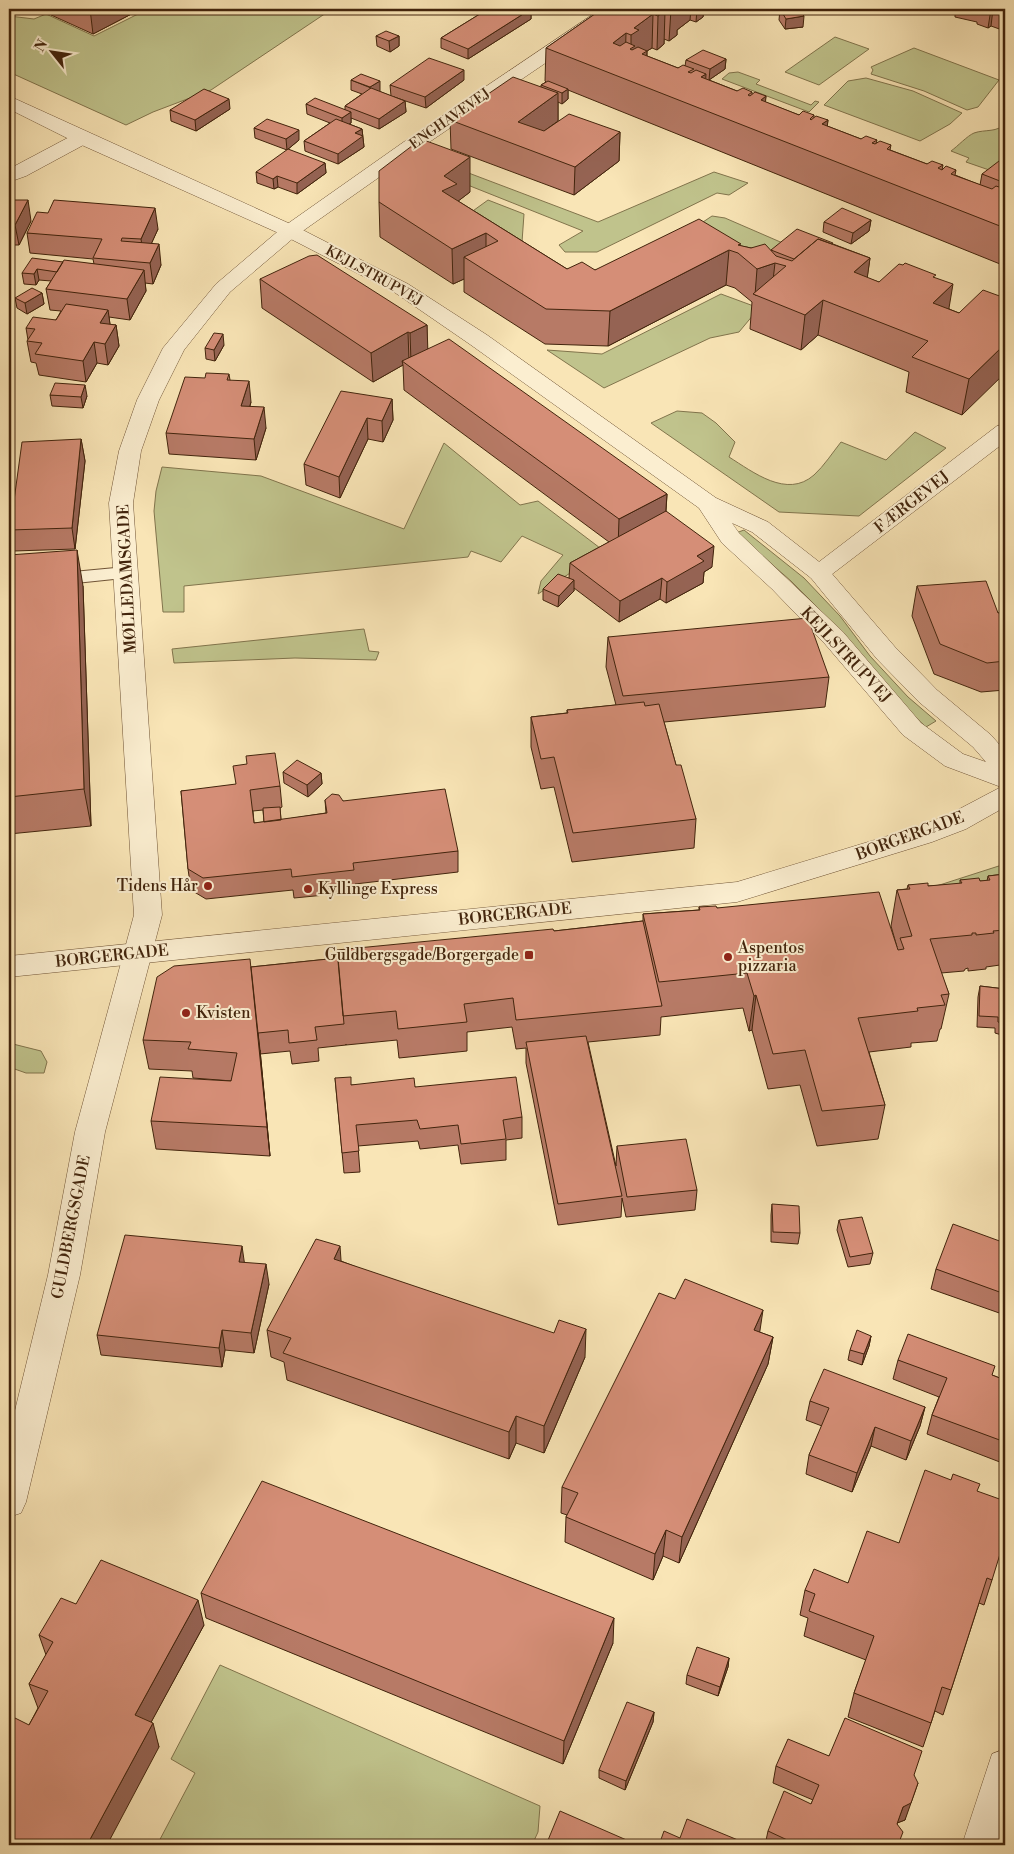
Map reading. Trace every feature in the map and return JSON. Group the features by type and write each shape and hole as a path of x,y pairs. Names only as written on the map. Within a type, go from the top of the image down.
{"street":[{"name":"ENGHAVEVEJ","path":"290,231 438,127 613,9"},
{"name":"KEJLSTRUPVEJ","path":"9,102 82,138 290,231 401,288 479,340 708,503 760,527 819,573 886,653 928,696 982,741 1005,767"},
{"path":"9,176 20,172 82,138"},
{"name":"MØLLEDAMSGADE","path":"138,953 148,915 122,503 130,451 154,388 174,348 223,288 290,231"},
{"name":"FÆRGEVEJ","path":"819,573 1005,431"},
{"name":"KEJLSTRUPVEJ","path":"708,503 730,538 834,638 912,729 954,760 1005,780"},
{"name":"BORGERGADE","path":"9,967 737,892 923,835 957,822 1005,794"},
{"name":"GULDBERGSGADE","path":"9,1502 64,1275 90,1132 138,953"},
{"path":"980,1845 1005,1767"}],"lane":[{"path":"9,584 126,573"}],"green space":[{"path":"148,9 332,9 211,90 153,112 126,125 9,72 9,16 34,19 46,14 94,36"},
{"path":"835,37 869,49 819,85 785,72"},
{"path":"914,48 999,80 978,107 967,110 924,91 871,74 873,70 871,67"},
{"path":"738,72 760,80 756,84 811,105 815,101 819,102 809,112 722,79 729,73"},
{"path":"866,78 913,91 962,113 950,124 920,141 824,105 848,81"},
{"path":"1005,123 1005,172 992,171 966,162 969,158 951,151 968,136 978,132 995,130"},
{"path":"429,158 598,222 714,172 748,183 729,195 717,193 597,252 565,252 559,245 583,231 420,166"},
{"path":"488,200 524,214 522,242 470,213"},
{"path":"712,216 725,218 785,244 767,263 676,240"},
{"path":"721,294 759,308 739,332 710,338 604,388 547,350 602,354"},
{"path":"677,411 702,413 716,423 735,442 729,457 759,476 782,484 804,482 814,475 841,442 886,460 915,432 946,448 859,516 779,512 651,423"},
{"path":"444,443 520,505 538,501 604,551 538,594 541,581 563,555 522,536 501,562 471,551 468,557 184,586 184,612 163,612 154,511 156,491 162,467 261,476 404,529"},
{"path":"744,530 804,578 840,616 870,656 908,697 936,721 926,727 897,700 828,618 791,581 736,533"},
{"path":"364,629 369,651 379,652 376,660 295,658 174,663 172,649"},
{"path":"1005,864 1005,884 899,898"},
{"path":"9,1043 41,1051 47,1062 44,1073 26,1073 9,1067"},
{"path":"220,1665 540,1806 538,1832 532,1845 157,1845 195,1773 171,1759"}],"building":[{"path":"488,9 531,9 468,49 441,38"},
{"path":"602,9 660,9 665,11 658,16 653,14 634,28 639,30 631,35 626,33 613,43 620,46 626,42 635,46 630,49 632,50 638,47 647,51 642,54 678,68 683,65 694,69 688,72 691,73 696,70 706,74 701,77 737,91 743,88 752,92 748,95 750,96 755,92 766,96 761,100 799,115 803,111 814,115 811,120 816,116 828,120 822,124 861,139 866,136 877,140 872,143 875,144 880,141 891,145 887,149 927,164 932,161 943,165 938,168 942,170 946,166 956,170 951,174 992,189 996,186 1005,189 1003,194 1005,194 1005,228 546,48"},
{"path":"780,9 799,9 804,16 786,19"},
{"path":"386,31 399,36 389,41 376,36"},
{"path":"703,50 726,59 710,69 686,60"},
{"path":"429,58 464,70 425,97 390,85"},
{"path":"361,74 380,81 370,87 351,80"},
{"path":"513,77 558,93 518,122 544,131 569,114 620,132 575,167 450,120"},
{"path":"548,81 568,89 562,93 541,85"},
{"path":"371,88 405,101 379,119 345,106"},
{"path":"204,89 229,99 195,120 170,110"},
{"path":"315,98 351,112 342,118 306,104"},
{"path":"267,119 299,130 286,139 254,128"},
{"path":"336,119 362,129 355,133 363,136 338,154 304,141"},
{"path":"421,139 470,157 444,176 457,184 442,191 567,269 582,262 595,270 699,219 741,244 738,245 751,248 765,244 776,256 792,261 818,239 870,258 854,272 879,282 899,264 903,265 905,263 936,275 933,277 953,284 933,303 959,313 983,290 1005,298 1005,344 969,379 912,357 928,341 823,300 805,315 753,294 786,266 775,263 757,269 738,253 729,250 610,311 546,309 464,257 498,241 486,233 452,249 379,202 379,171"},
{"path":"288,149 325,163 297,183 277,176 273,179 256,172"},
{"path":"999,161 1005,164 1005,183 982,174"},
{"path":"9,200 28,200 15,225 9,224"},
{"path":"54,200 155,208 141,239 122,238 121,241 159,244 150,263 93,258 102,239 27,233 37,212 48,213"},
{"path":"842,208 871,220 853,233 824,222"},
{"path":"797,229 833,243 818,239 794,259 771,250"},
{"path":"317,255 427,325 410,333 408,332 371,353 260,279 309,256"},
{"path":"32,258 63,262 57,272 37,269 34,274 22,273"},
{"path":"64,260 144,270 127,299 46,289"},
{"path":"32,288 42,293 25,303 15,298"},
{"path":"66,304 108,310 100,323 116,325 105,344 94,342 83,361 35,354 42,343 27,341 35,329 26,328 33,317 56,320"},
{"path":"214,333 223,334 214,350 205,348"},
{"path":"449,339 667,494 619,519 402,361"},
{"path":"206,373 229,374 227,380 249,381 241,406 264,407 254,439 166,433 185,377 205,378"},
{"path":"55,383 85,385 81,397 50,395"},
{"path":"341,391 392,399 382,421 367,418 339,477 304,464"},
{"path":"81,439 72,528 10,530 22,442"},
{"path":"666,511 714,546 697,556 704,561 667,582 662,578 620,601 570,563"},
{"path":"77,550 84,789 9,797 9,555"},
{"path":"558,574 574,580 559,596 543,589"},
{"path":"986,581 998,613 1005,612 1005,661 987,663 940,644 917,586"},
{"path":"808,618 829,677 623,696 608,637"},
{"path":"644,702 645,706 659,704 676,765 681,765 696,819 573,833 554,757 541,759 531,717 568,713 567,710"},
{"path":"275,753 280,786 250,790 254,823 327,813 325,800 332,794 339,795 343,801 445,789 458,851 353,863 354,870 292,877 291,869 203,878 188,869 181,791 236,784 233,766 247,764 246,756"},
{"path":"297,760 321,773 307,785 283,772"},
{"path":"280,807 281,820 264,822 263,808"},
{"path":"1005,874 1005,930 993,931 994,933 976,935 976,933 972,933 972,935 930,939 949,994 941,995 945,1005 917,1008 918,1011 858,1018 885,1105 822,1111 805,1050 773,1054 756,995 754,996 747,973 659,982 643,914 700,910 699,907 716,906 717,908 879,892 898,950 904,949 900,938 912,936 897,890 910,889 908,885 928,883 928,886 962,883 960,880 979,878 980,881 990,880 988,876"},
{"path":"643,921 662,1006 516,1020 513,998 464,1004 467,1022 398,1029 396,1011 343,1016 337,950 553,929 554,931"},
{"path":"338,958 344,1024 315,1027 317,1040 289,1043 288,1030 258,1033 251,967"},
{"path":"250,959 267,1127 151,1121 160,1077 231,1081 237,1053 188,1049 191,1042 143,1040 157,977 174,966"},
{"path":"980,986 1005,989 1005,1024 998,1022 998,1017 979,1016"},
{"path":"586,1036 622,1196 558,1204 526,1042"},
{"path":"351,1077 351,1085 414,1078 415,1087 516,1077 522,1117 503,1120 506,1139 461,1144 458,1125 420,1129 417,1120 356,1125 359,1151 342,1153 335,1078"},
{"path":"686,1139 697,1190 627,1197 617,1146"},
{"path":"772,1204 799,1206 800,1233 773,1232"},
{"path":"862,1217 873,1253 850,1257 839,1220"},
{"path":"953,1224 1005,1243 1005,1294 936,1269"},
{"path":"125,1235 242,1246 239,1262 266,1264 251,1333 222,1330 219,1348 97,1335"},
{"path":"316,1239 340,1246 334,1259 554,1333 559,1320 586,1329 544,1426 516,1416 509,1432 283,1353 291,1338 267,1330"},
{"path":"685,1279 763,1310 754,1330 773,1337 682,1537 666,1530 655,1554 566,1517 578,1493 562,1487 659,1293 675,1299"},
{"path":"857,1330 871,1336 864,1354 850,1350"},
{"path":"908,1334 995,1366 992,1375 1005,1380 1005,1442 932,1415 947,1378 898,1360"},
{"path":"824,1369 925,1407 911,1441 875,1427 857,1473 809,1455 829,1408 810,1401"},
{"path":"925,1470 951,1480 953,1474 980,1484 977,1491 1005,1501 1005,1538 992,1580 987,1578 951,1690 942,1687 931,1723 854,1693 874,1636 809,1611 815,1594 805,1590 814,1569 848,1583 867,1531 899,1543"},
{"path":"262,1481 614,1618 564,1741 201,1593"},
{"path":"101,1560 198,1600 135,1715 153,1723 87,1845 9,1845 9,1729 15,1718 29,1725 48,1691 29,1684 53,1642 39,1635 61,1598 76,1604"},
{"path":"697,1647 729,1658 720,1687 687,1675"},
{"path":"627,1702 654,1712 626,1781 599,1770"},
{"path":"845,1718 922,1751 914,1775 918,1783 911,1803 903,1807 897,1824 903,1832 898,1845 798,1845 768,1831 784,1791 811,1804 819,1785 776,1766 788,1739 829,1756"},
{"path":"560,1811 638,1845 546,1845"},
{"path":"687,1819 750,1845 659,1845 664,1831 680,1838"}],"place":[{"name":"Tidens Hår","path":"208,886"},
{"name":"Kyllinge Express","path":"308,889"},
{"name":"Guldbergsgade/Borgergade","path":"529,955"},
{"name":"Aspentos pizzaria","path":"728,957"},
{"name":"Kvisten","path":"186,1013"}]}
